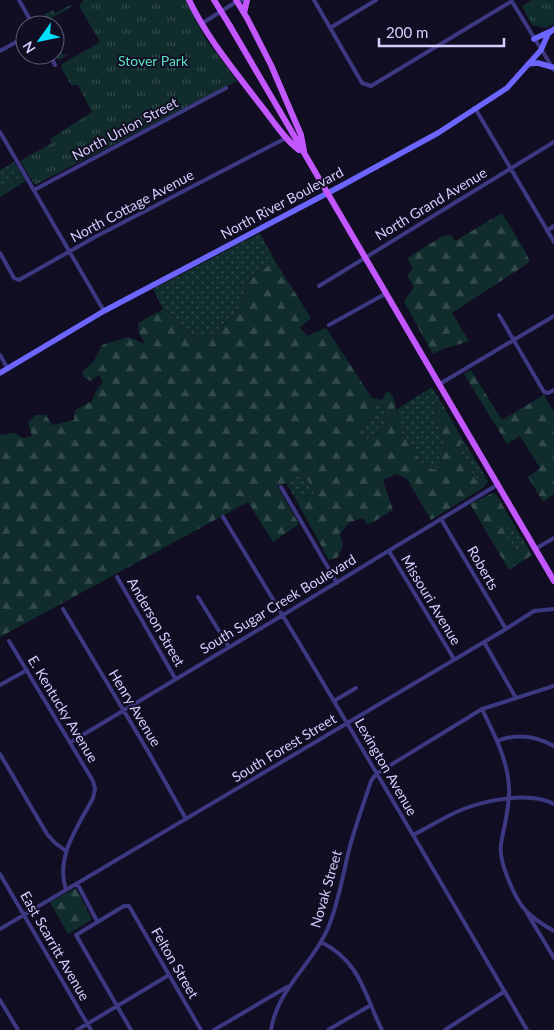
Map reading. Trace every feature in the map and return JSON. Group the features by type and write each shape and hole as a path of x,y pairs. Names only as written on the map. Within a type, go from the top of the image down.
{"main road":[{"path":"189,0 201,24 286,138 304,155"},
{"path":"214,0 554,581"},
{"path":"244,13 246,0"},
{"path":"236,1 271,65 301,135 304,155"},
{"path":"534,39 554,29"},
{"name":"North River Boulevard","path":"0,373 104,311 413,147 507,88 541,50 548,34 554,29"},
{"path":"528,64 538,63 553,68"}],"street":[{"path":"19,0 27,15"},
{"path":"201,24 236,1 246,0"},
{"path":"314,0 362,83 368,86 371,86 511,1 553,68"},
{"path":"330,28 376,0"},
{"path":"0,51 15,43"},
{"name":"North Union Street","path":"34,190 226,88"},
{"path":"475,108 554,242"},
{"path":"0,132 104,311"},
{"name":"North Cottage Avenue","path":"0,253 14,278 19,280 70,251 286,138"},
{"name":"North Grand Avenue","path":"319,286 554,142"},
{"path":"547,231 554,226"},
{"path":"329,325 386,294"},
{"path":"499,315 544,392 547,393 554,390"},
{"path":"438,385 554,316"},
{"path":"0,356 8,369"},
{"name":"South Sugar Creek Boulevard","path":"71,742 497,485"},
{"path":"281,487 336,583"},
{"name":"Lexington Avenue","path":"223,517 348,723 527,1030"},
{"name":"Roberts","path":"442,519 506,629"},
{"path":"535,549 554,538"},
{"name":"Missouri Avenue","path":"389,551 454,659"},
{"name":"Anderson Street","path":"117,577 175,678"},
{"path":"198,597 229,647"},
{"name":"Henry Avenue","path":"62,609 186,819"},
{"name":"South Forest Street","path":"0,929 529,614 535,611 554,609"},
{"name":"E. Kentucky Avenue","path":"9,641 93,781 93,798 66,851"},
{"path":"484,642 516,698"},
{"path":"0,685 27,670"},
{"path":"376,774 482,709 554,686"},
{"path":"334,701 356,688"},
{"path":"482,709 497,741 508,774 509,799 501,845 501,856 509,881 554,958"},
{"path":"497,741 515,736 530,737 554,746"},
{"path":"0,754 47,834 66,851 62,873 66,890"},
{"name":"Novak Street","path":"272,1030 278,1006 290,985 321,942 332,918 353,837 371,781 376,774"},
{"path":"413,835 462,810 479,804 524,797 537,798 554,804"},
{"name":"East Scarritt Avenue","path":"0,874 91,1030"},
{"path":"77,883 97,921 76,933 77,937 131,1030"},
{"name":"Felton Street","path":"97,921 124,906 129,906 201,1030"},
{"path":"526,910 554,931"},
{"path":"321,942 333,948 352,967 382,1030"},
{"path":"77,1030 169,975"},
{"path":"214,1030 290,985"},
{"path":"445,1030 505,991"},
{"path":"0,1000 18,1030"},
{"path":"328,1030 371,1005"}],"green space":[{"name":"Stover Park","path":"83,0 186,0 205,38 237,81 35,185 20,161 52,143 50,139 92,112 78,85 71,85 61,67 65,65 65,62 100,42 79,6"},
{"path":"532,0 554,0 554,24 546,28 532,25 522,6"},
{"path":"70,5 73,6 57,15 44,15 53,10 55,13"},
{"path":"14,162 26,181 19,178 0,190 0,170"},
{"path":"19,178 26,181 0,197 0,190"},
{"path":"502,213 530,262 452,313 469,341 433,354 404,302 414,287 407,275 413,268 407,258 443,236 451,235 455,241"},
{"path":"260,233 275,261 247,281 243,302 231,318 211,335 198,338 181,327 175,316 163,309 153,289"},
{"path":"275,261 311,318 300,327 307,336 326,328 372,398 377,417 362,428 359,439 372,438 388,424 382,400 387,391 393,396 401,431 420,461 434,470 440,466 444,440 437,422 436,405 440,400 463,440 459,450 476,479 485,476 488,482 483,488 431,520 407,479 397,474 383,480 393,510 368,525 362,518 349,523 340,534 343,546 338,557 329,560 295,498 316,494 306,478 298,474 292,481 277,486 299,524 273,542 248,502 0,637 0,435 14,433 23,438 32,436 28,423 35,415 46,415 52,425 74,420 75,410 92,401 96,391 103,382 99,375 91,381 83,377 83,371 94,361 102,345 128,337 145,344 139,333 138,323 163,309 175,316 181,327 197,338 211,335 231,318 243,302 247,281"},
{"path":"471,370 502,420 544,395 554,412 554,494 543,502 528,477 540,468 520,436 507,444 464,374"},
{"path":"432,387 440,400 436,405 437,422 444,440 440,466 434,470 420,461 401,431 396,410"},
{"path":"372,398 382,400 388,424 372,438 358,439 362,428 377,417"},
{"path":"463,440 485,476 476,479 459,450"},
{"path":"298,474 306,478 316,494 295,498 286,483 292,481"},
{"path":"493,493 496,494 513,523 504,531 514,552 526,544 532,555 509,570 470,504"},
{"path":"513,523 526,544 514,552 503,530"},
{"path":"76,888 92,920 68,934 50,902"}]}
